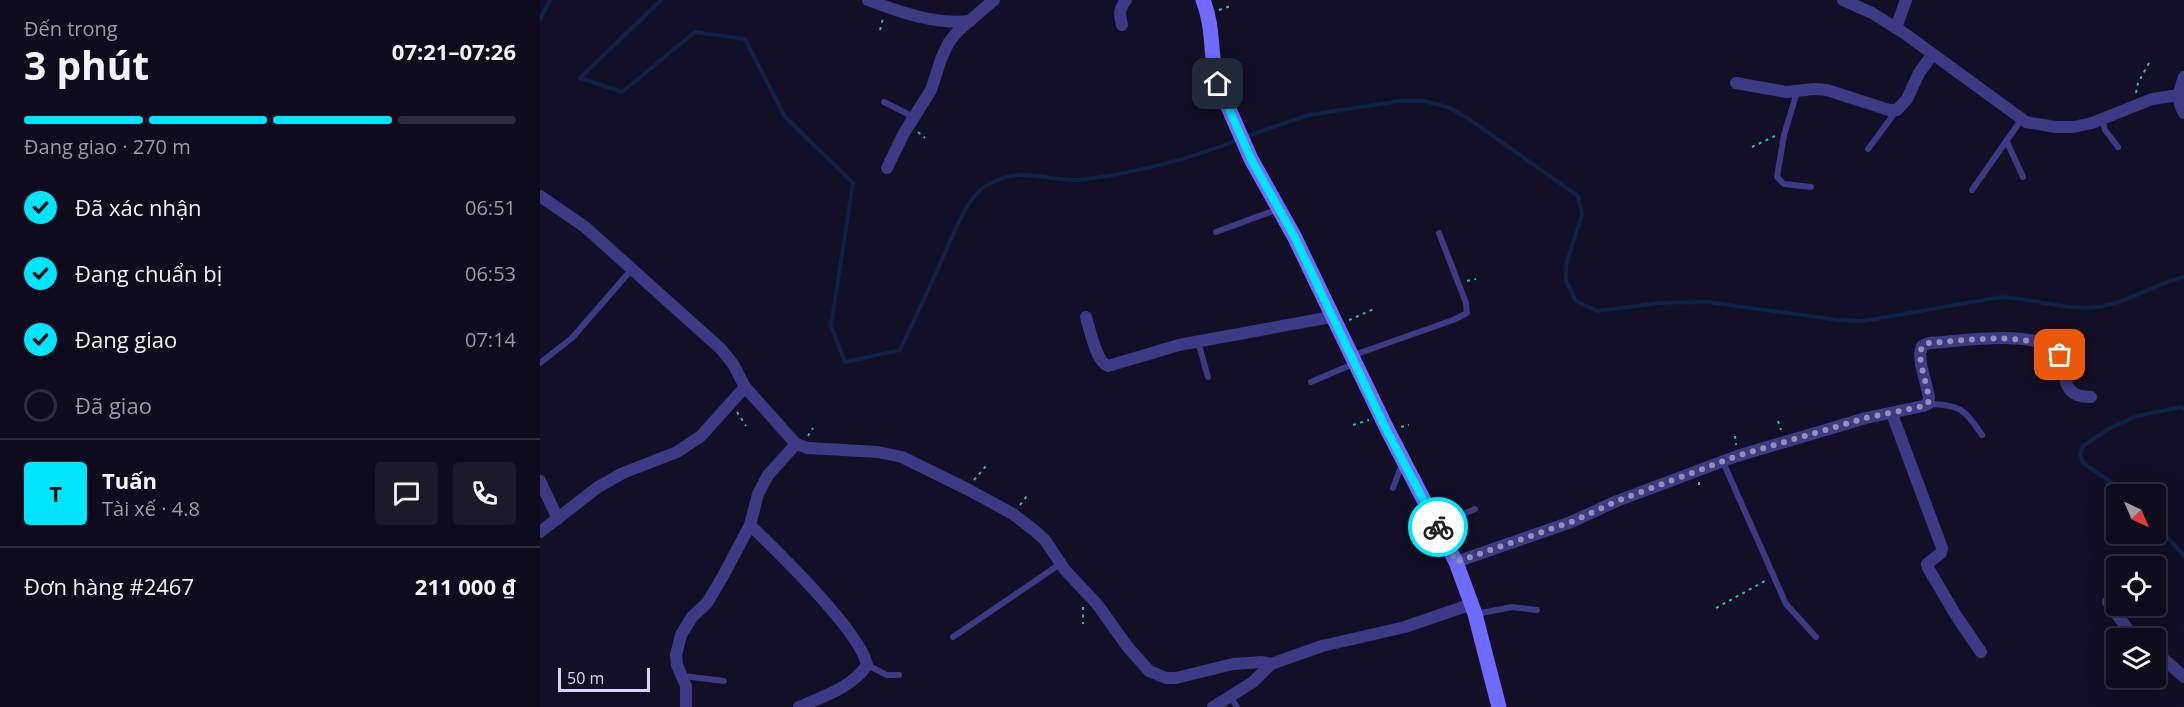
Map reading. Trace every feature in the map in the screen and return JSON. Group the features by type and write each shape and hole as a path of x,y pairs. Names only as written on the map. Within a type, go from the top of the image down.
{"street":[{"path":"868,0 911,14 952,21 970,21"},
{"path":"887,168 904,133 931,90 949,42 994,0"},
{"path":"1122,25 1119,15 1120,8 1126,0"},
{"path":"1203,0 1213,39 1214,73 1251,159 1294,236 1352,360 1456,562 1474,609 1499,707"},
{"path":"1896,28 1906,0"},
{"path":"1850,1 1896,28 2021,120 2039,126 2073,127 2102,119 2152,99 2178,95"},
{"path":"1736,83 1797,92 1814,89 1827,90 1889,110 1897,110 1907,99 1932,55"},
{"path":"2184,77 2178,95 2179,104 2184,113"},
{"path":"541,197 585,227 721,349 733,364 745,387 796,444 808,448 878,452 902,458 1013,514 1035,531 1045,540 1060,564 1097,604 1142,664 1158,676 1176,678 1233,664 1262,662 1270,664"},
{"path":"1086,317 1097,354 1104,365 1108,366 1179,345 1333,321"},
{"path":"1456,562 1571,522 1617,501 1723,461 1856,420 1892,414 1928,404 1929,397 1920,354 1922,346 1929,343 2014,338 2039,342 2060,355 2066,386 2070,391 2075,395 2091,397"},
{"path":"540,532 598,487 623,473 677,452 701,436 745,387"},
{"path":"1892,414 1942,548 1941,553 1927,564 1928,568 1981,652"},
{"path":"686,707 686,686 677,665 676,655 681,635 692,617 713,595 750,525 758,494 768,475 796,444"},
{"path":"540,481 558,519"},
{"path":"750,525 812,589 852,635 865,656 867,665 863,671 834,692 806,706"},
{"path":"1213,707 1234,702 1270,664 1322,646 1474,609"},
{"path":"2166,661 2184,677"}],"lane":[{"path":"1797,92 1776,172 1778,180 1784,184 1811,187"},
{"path":"884,102 914,117"},
{"path":"1868,149 1897,110"},
{"path":"2102,119 2105,130 2118,147"},
{"path":"1972,190 2021,120"},
{"path":"2007,142 2023,177"},
{"path":"1216,232 1279,209"},
{"path":"1311,381 1352,360 1467,313 1466,303 1440,233"},
{"path":"540,363 572,338 633,268"},
{"path":"1198,342 1208,377"},
{"path":"1928,404 1950,405 1960,409 1970,418 1982,435"},
{"path":"1393,488 1403,461"},
{"path":"1723,461 1786,604 1816,637"},
{"path":"1437,525 1475,509"},
{"path":"953,637 1060,564"},
{"path":"1474,609 1537,610"},
{"path":"867,665 887,675 899,675"},
{"path":"682,676 724,681"}],"path":[{"path":"2132,107 2138,83 2149,63"},
{"path":"1752,147 1772,137 1784,135"},
{"path":"1333,321 1374,309"},
{"path":"1353,425 1380,416"},
{"path":"966,489 986,466"},
{"path":"1716,608 1773,577"}],"waterway":[{"path":"540,19 550,0"},
{"path":"661,0 580,78 622,92 695,32 745,39 785,117 853,183 831,326 845,362 900,350 965,210 983,188 996,180 1022,175 1074,180 1107,176 1182,159 1237,140"},
{"path":"1244,137 1309,115 1400,101 1424,101 1448,107 1469,119 1578,196 1582,215 1566,265 1566,281 1576,301 1597,311 1660,303 1707,302 1838,320 1864,321 2001,297 2061,306 2097,307 2119,302 2184,277"},
{"path":"2114,484 2083,463 2080,454 2083,446 2110,428 2137,416 2181,407 2184,409"},
{"path":"2166,535 2184,556"}],"way so far":[{"path":"1438,527 1456,562 1571,522 1617,501 1737,456 1806,434 1923,406 1928,404 1929,397 1920,354 1922,346 1929,343 2014,338 2039,342 2060,355"}],"route":[{"path":"1218,84 1251,159 1294,236 1386,429 1438,527"}]}
